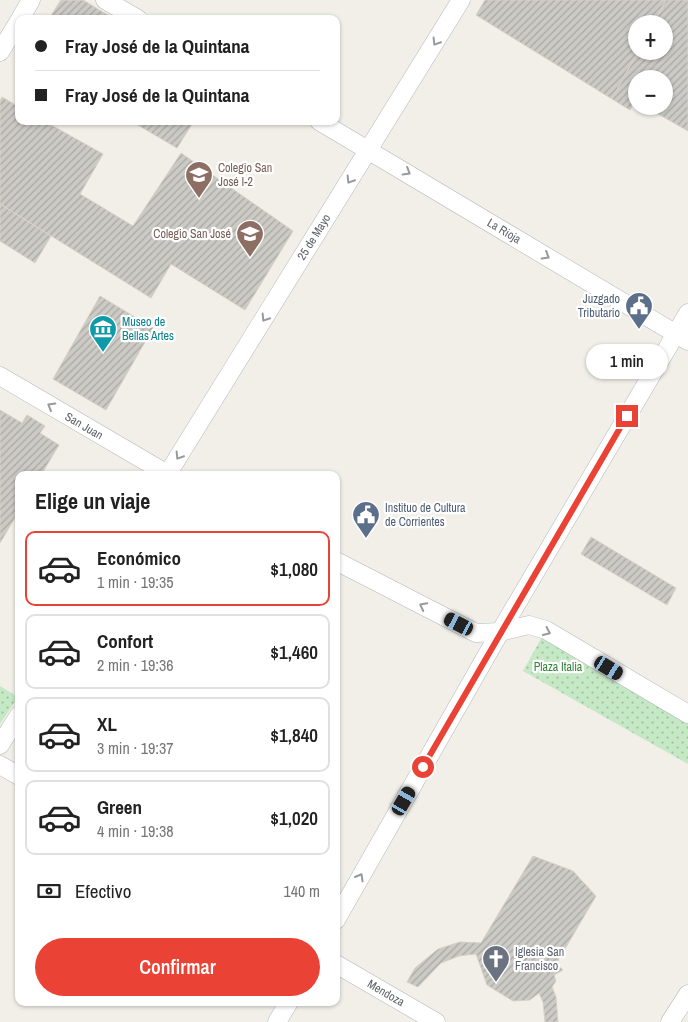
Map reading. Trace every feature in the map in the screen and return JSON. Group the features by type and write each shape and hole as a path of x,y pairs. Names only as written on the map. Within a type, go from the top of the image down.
{"street":[{"path":"22,15 31,0"},
{"path":"105,0 131,15"},
{"name":"25 de Mayo","path":"170,471 461,0"},
{"path":"0,52 15,27"},
{"name":"La Rioja","path":"326,125 682,337"},
{"path":"340,913 500,632 682,337 688,312"},
{"name":"San Juan","path":"0,376 161,471"},
{"path":"340,563 476,633 500,632 529,625 546,630 688,714"},
{"path":"0,745 15,721"},
{"path":"0,765 15,774"},
{"name":"Mendoza","path":"340,966 436,1022"},
{"path":"670,1022 687,996"},
{"path":"277,1022 286,1006"}],"green space":[{"name":"Plaza Italia","path":"543,635 688,721 688,764 523,671"},
{"path":"0,686 15,695 15,702 0,724"}],"building":[{"path":"61,0 83,0 107,15 52,15"},
{"path":"61,0 83,0 107,15 52,15"},
{"path":"485,0 666,0 658,15 628,15 628,60 633,60 612,99 476,15"},
{"path":"666,0 688,0 688,131 660,115 673,115 673,70 628,70 628,109 612,99 633,60 673,60 673,15 658,15"},
{"name":"Colegio San José I-2","path":"2,97 15,105 15,125 51,125 103,154 80,194 133,226 181,153 293,231 245,310 171,264 151,298 0,204 0,101"},
{"path":"138,125 191,125 177,148"},
{"path":"0,204 51,236 35,263 0,241"},
{"name":"Museo de Bellas Artes","path":"100,296 153,328 106,410 53,379"},
{"path":"0,410 22,423 27,415 45,426 40,433 59,445 43,471 15,471 15,518 0,543"},
{"path":"591,537 676,588 667,605 581,554"},
{"path":"533,856 573,871 596,896 556,964 563,970 554,975 556,981 552,987 556,997 558,1022 545,1022 543,1002 539,993 530,1000 513,1001 487,985 476,954 459,956 441,963 418,987 407,982 415,968 438,949 460,942 481,943"}],"place":[{"name":"Colegio San José I-2","path":"199,199"},
{"name":"Colegio San José","path":"250,258"},
{"name":"Juzgado Tributario","path":"639,330"},
{"name":"Museo de Bellas Artes","path":"103,353"},
{"name":"Instituo de Cultura de Corrientes","path":"366,539"},
{"name":"Iglesia San Francisco","path":"496,983"}],"route":[{"path":"423,767 627,416"}]}
